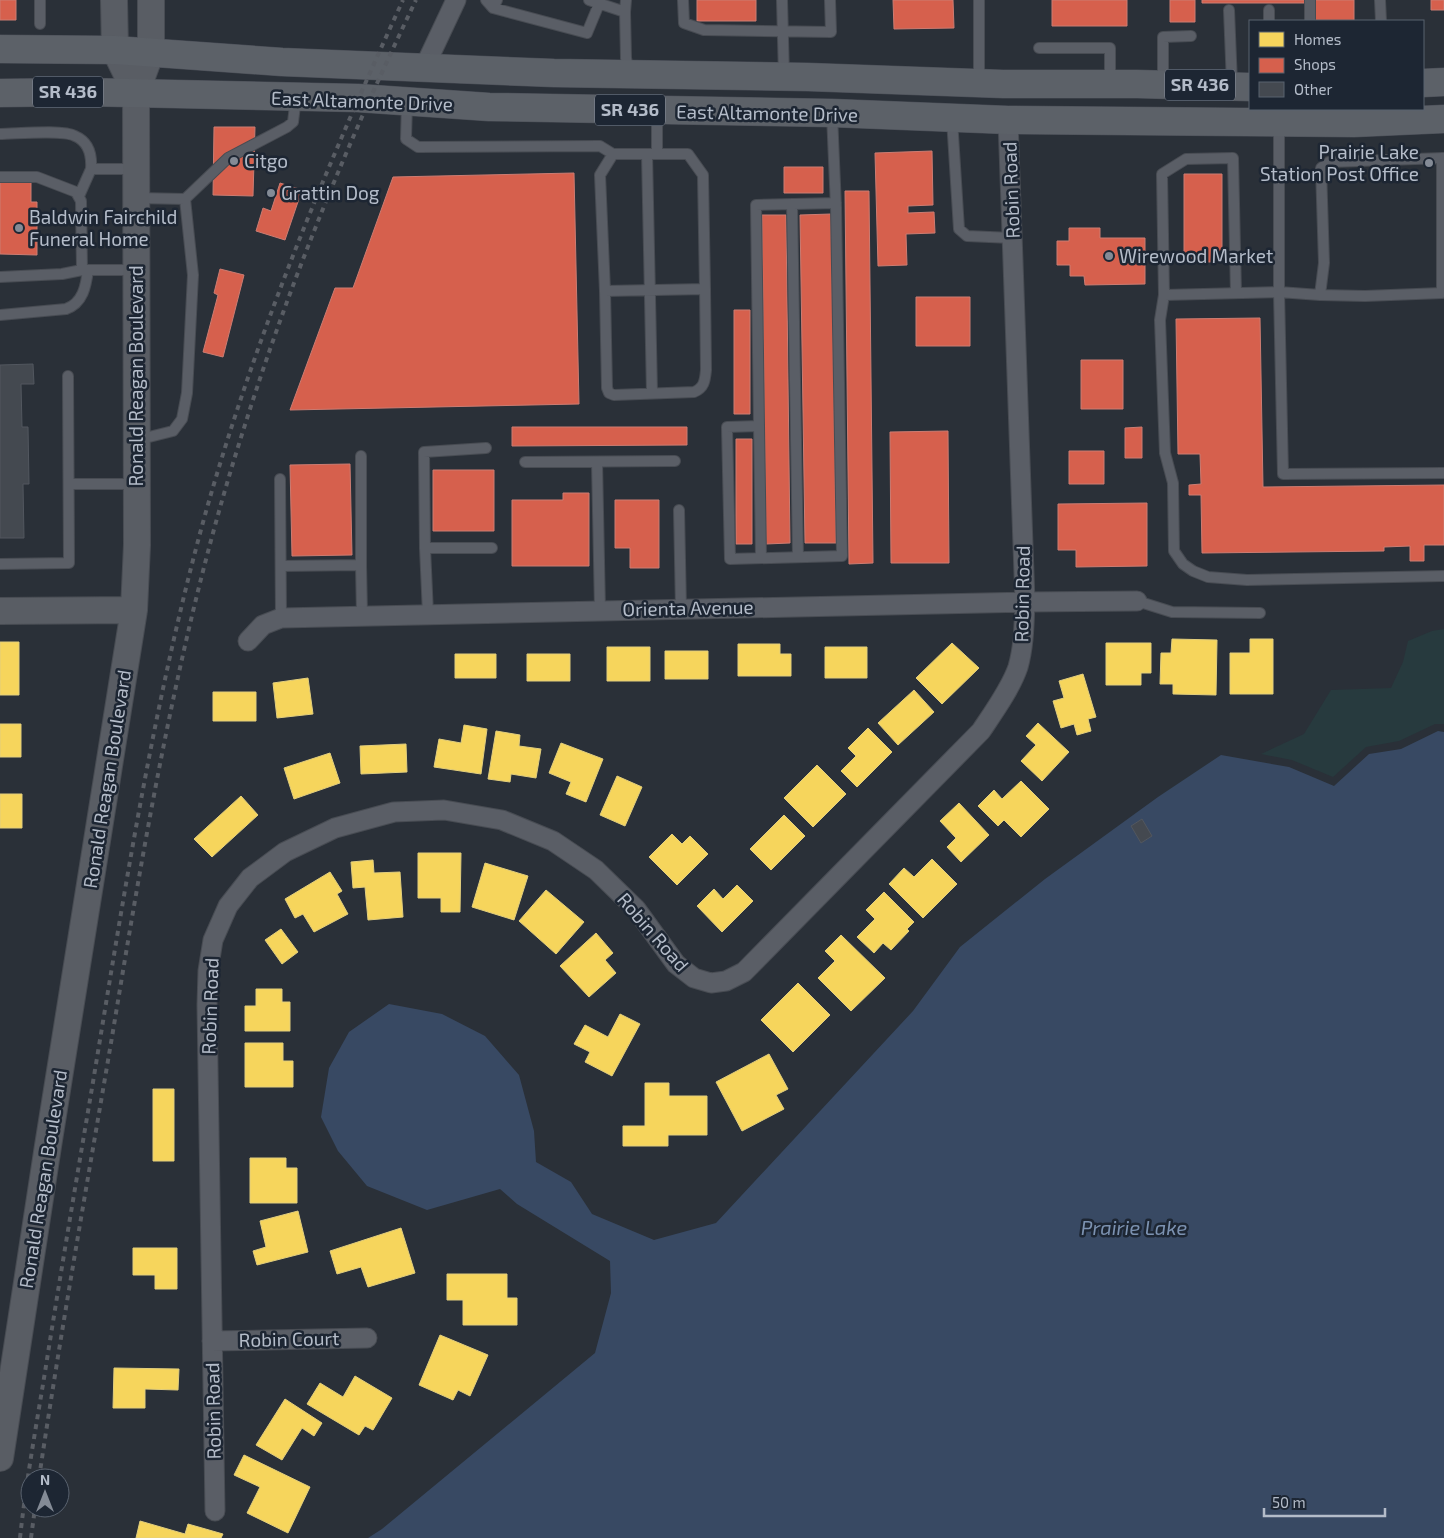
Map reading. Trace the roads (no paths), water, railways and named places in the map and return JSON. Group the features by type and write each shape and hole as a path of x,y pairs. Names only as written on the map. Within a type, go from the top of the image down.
{"main road":[{"name":"East Altamonte Drive","path":"0,49 115,50 282,62 424,68 991,84 1241,86"},
{"path":"582,109 629,74"},
{"path":"661,111 712,76"},
{"path":"1424,83 1444,82"},
{"path":"837,114 852,103 869,98 964,100 986,95 991,84"},
{"path":"1008,120 1030,102 1048,97 1099,98 1121,95 1150,84"},
{"name":"East Altamonte Drive","path":"0,94 136,93 296,97 489,107 837,114 1008,120 1279,115 1354,122 1444,119"}],"street":[{"name":"Ronald Reagan Boulevard","path":"114,0 115,50 136,93"},
{"name":"Ronald Reagan Boulevard","path":"0,1458 134,610 137,545 136,93 151,52 151,0"},
{"path":"424,68 456,0"},
{"name":"Robin Road","path":"215,1511 206,1005 208,971 214,940 228,906 250,878 285,852 335,828 394,812 444,810 502,820 553,841 596,870 636,909 676,964 694,978 711,982 726,981 744,972 981,731 1018,668 1024,635 1025,602 1008,120"},
{"name":"Orienta Avenue","path":"248,642 263,625 281,618 681,608 1137,601"},
{"path":"0,611 134,610"},
{"name":"Robin Court","path":"212,1341 367,1338"}],"lane":[{"path":"40,0 40,24"},
{"path":"626,0 626,58 629,74"},
{"path":"684,0 684,23 704,30 831,32 830,0"},
{"path":"782,0 784,77"},
{"path":"979,0 991,84"},
{"path":"1310,0 1310,20"},
{"path":"1380,0 1381,20"},
{"path":"492,2 587,33 594,2 626,12"},
{"path":"1229,10 1241,86"},
{"path":"1269,10 1269,20"},
{"path":"1150,84 1163,37 1191,36"},
{"path":"1039,48 1110,48 1110,84"},
{"path":"136,198 185,199 228,158 293,122 296,97"},
{"path":"408,102 406,139 418,147 600,146 613,154 688,154 703,175 706,370 705,381 700,389 694,392 614,395 609,393 607,388 600,175 613,154"},
{"path":"652,393 652,154 661,111"},
{"path":"759,426 727,427 730,559 842,556 836,203 837,114"},
{"path":"1279,115 1283,474 1444,473"},
{"path":"952,118 959,229 967,236 1012,238"},
{"path":"0,134 59,133 76,136 82,140 91,153 91,169 79,196"},
{"path":"1236,293 1233,158 1186,159 1162,174 1164,295 1160,320 1165,453 1173,483 1174,551 1183,564 1193,571 1208,577 1231,579 1444,576"},
{"path":"1164,295 1280,292 1320,295 1365,296 1443,295 1443,158 1328,162 1321,168 1324,263 1320,295"},
{"path":"91,169 136,169"},
{"path":"0,177 36,177 68,189 79,196 81,201 86,286 83,295 73,306 66,309 0,315"},
{"path":"136,440 173,431 182,419 186,392 193,275 185,199"},
{"path":"762,558 756,205 836,203"},
{"path":"792,204 798,557"},
{"path":"0,277 62,274 85,270 136,270"},
{"path":"604,291 705,289"},
{"path":"0,564 69,563 68,376"},
{"path":"428,614 424,452 486,448"},
{"path":"361,456 362,615"},
{"path":"526,462 674,461"},
{"path":"597,462 600,610"},
{"path":"280,479 281,618"},
{"path":"69,484 136,484"},
{"path":"679,510 681,608"},
{"path":"425,548 492,548"},
{"path":"281,566 361,565"},
{"path":"1137,601 1172,612 1260,613"}],"water":[{"name":"Prairie Lake","path":"1438,731 1444,732 1444,1538 368,1538 382,1529 595,1353 611,1293 610,1261 517,1204 500,1189 427,1210 367,1186 338,1151 321,1117 329,1068 349,1032 389,1004 442,1014 485,1036 519,1075 534,1131 536,1162 571,1182 592,1214 654,1240 716,1223 913,1011 960,947 1045,879 1158,797 1221,755 1289,767 1334,786 1369,754 1401,749"}],"railway":[{"path":"20,1538 25,1496 68,1230 128,872 155,728 187,586 205,515 225,449 269,318 320,189 403,0"},
{"path":"41,1468 138,883 167,730 201,578 244,428 301,265 344,158 416,0"},
{"path":"31,1538 34,1518"}],"place":[{"name":"Citgo","path":"234,161"},
{"name":"Prairie Lake Station Post Office","path":"1429,163"},
{"name":"Grattin Dog","path":"271,193"},
{"name":"Baldwin Fairchild Funeral Home","path":"19,228"},
{"name":"Wirewood Market","path":"1109,256"}]}
